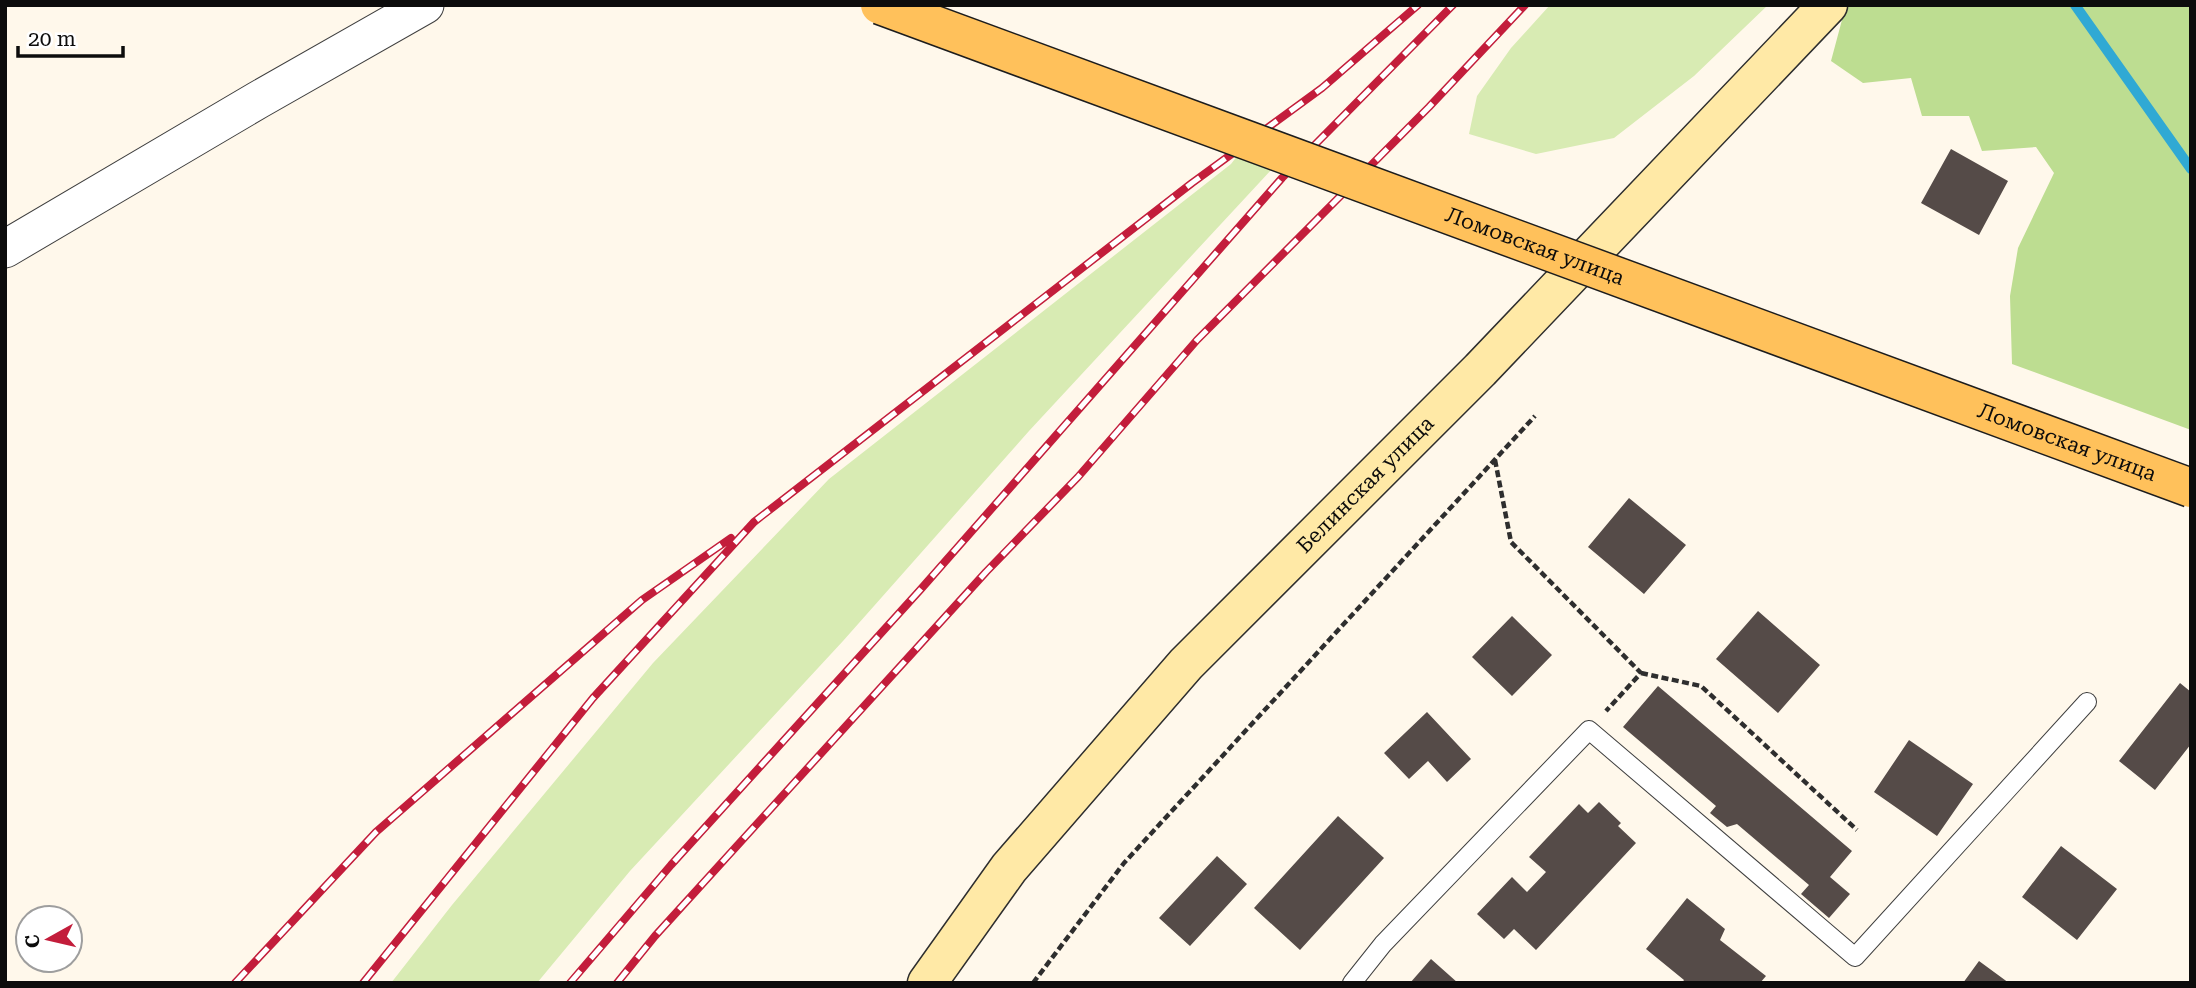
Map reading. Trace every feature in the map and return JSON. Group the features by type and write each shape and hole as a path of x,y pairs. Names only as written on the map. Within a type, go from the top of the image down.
{"main road":[{"name":"Ломовская улица","path":"880,5 2191,488"},
{"name":"Белинская улица","path":"927,983 1009,868 1186,664 1480,370 1828,5"}],"street":[{"path":"5,249 425,5"}],"lane":[{"path":"1352,983 1383,944 1589,730 1855,957 2087,702"}],"path":[{"path":"1032,983 1124,863 1535,416"},
{"path":"1495,460 1511,542 1641,673 1701,686 1857,830"},
{"path":"1589,730 1641,673"}],"green space":[{"path":"1550,5 1768,5 1694,76 1614,138 1536,154 1469,134 1477,96 1511,48"},
{"path":"1846,5 2191,5 2191,430 2012,364 2010,296 2018,248 2054,173 2036,147 1982,151 1969,116 1922,116 1911,78 1863,83 1831,61"},
{"path":"1241,151 1272,169 1029,431 843,641 630,871 537,983 391,983 452,905 653,663 829,479 1231,164"}],"building":[{"path":"1951,149 2008,181 1979,235 1921,203"},
{"path":"1629,498 1686,545 1644,594 1588,547"},
{"path":"1758,611 1820,665 1778,713 1716,659"},
{"path":"1512,616 1552,655 1512,696 1472,657"},
{"path":"2180,683 2191,692 2191,744 2155,790 2119,761"},
{"path":"1658,686 1852,851 1830,877 1850,894 1829,918 1801,894 1809,885 1737,824 1727,827 1710,813 1716,806 1623,727"},
{"path":"1427,712 1471,759 1447,782 1428,761 1409,779 1384,753"},
{"path":"1909,740 1973,784 1937,836 1874,792"},
{"path":"1599,802 1621,823 1618,826 1636,843 1536,950 1514,929 1504,939 1477,914 1512,877 1527,892 1546,872 1529,857 1579,804 1588,813"},
{"path":"1338,816 1384,858 1300,950 1254,908"},
{"path":"2061,846 2117,889 2077,940 2022,897"},
{"path":"1217,856 1247,884 1190,946 1159,918"},
{"path":"1687,898 1725,929 1720,940 1766,976 1760,983 1682,983 1684,980 1646,949"},
{"path":"1431,959 1458,983 1410,983"},
{"path":"1979,961 2009,983 1963,983"}],"waterway":[{"path":"2075,5 2191,169"}],"railway":[{"path":"363,983 593,698 754,522 1192,183 1322,88 1418,5"},
{"path":"570,983 671,865 921,589 1282,178 1453,5"},
{"path":"617,983 655,936 986,572 1078,477 1197,340 1429,107 1525,5"},
{"path":"235,983 376,832 642,600 731,538"}]}
